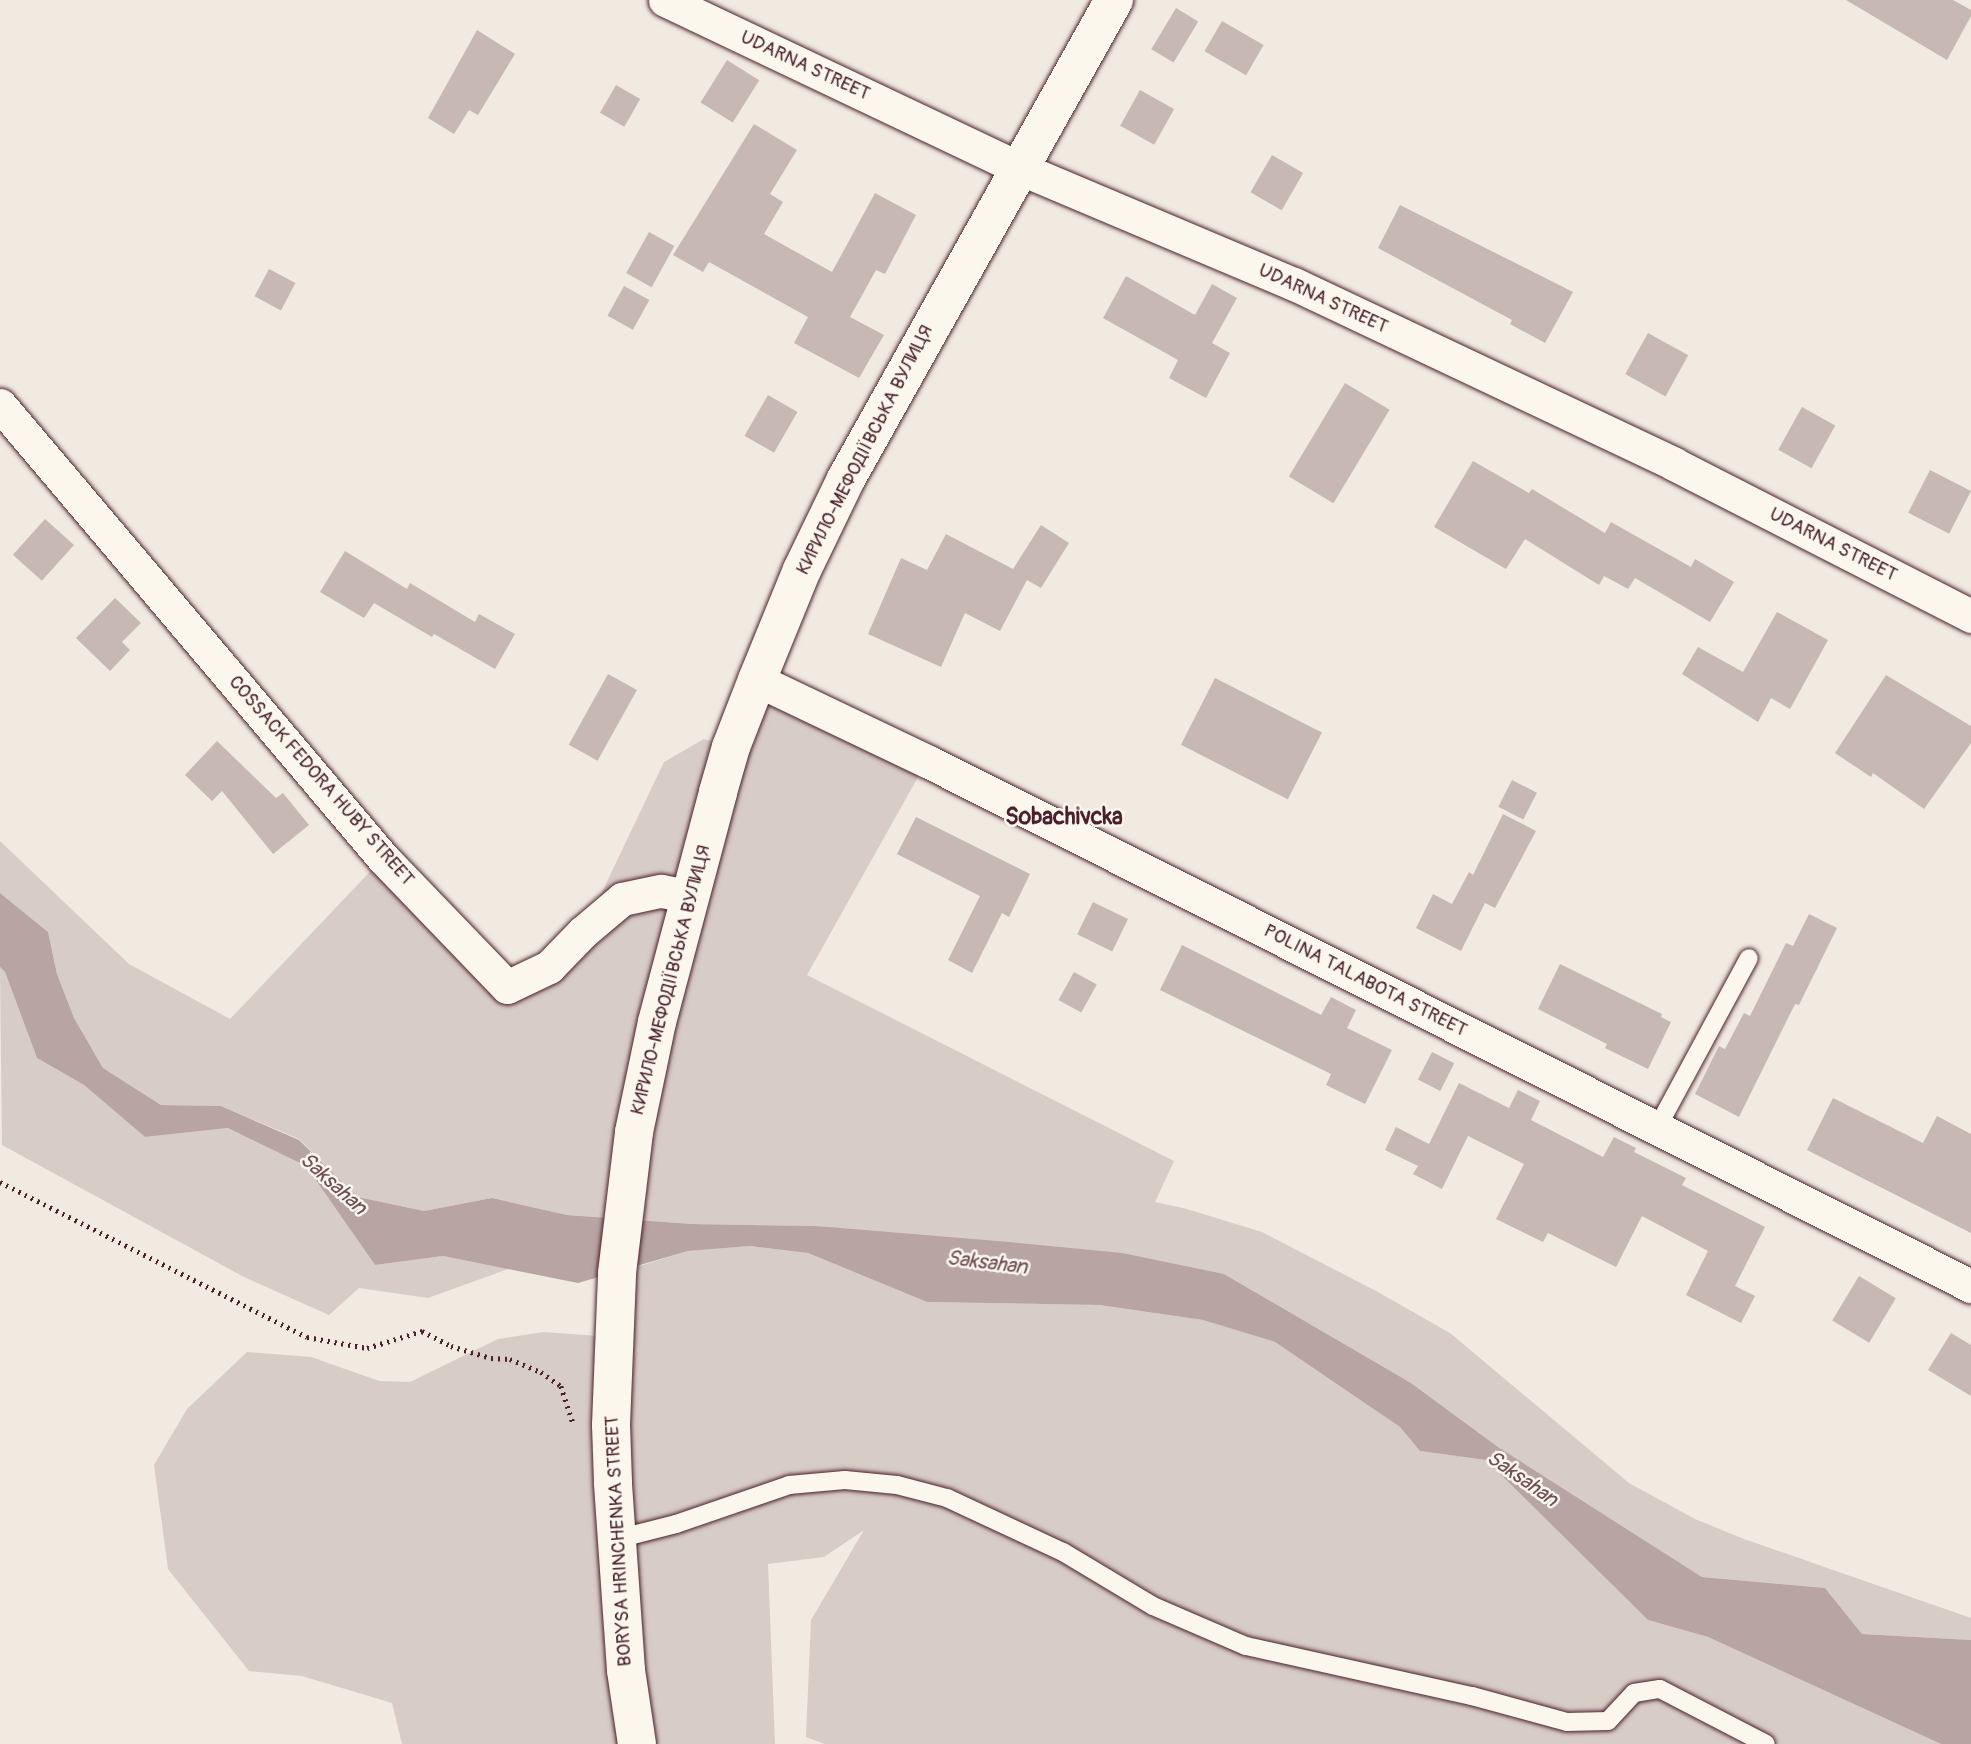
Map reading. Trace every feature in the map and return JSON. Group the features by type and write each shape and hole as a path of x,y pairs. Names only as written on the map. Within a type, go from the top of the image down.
{"street":[{"name":"UDARNA STREET","path":"665,0 1019,168 1294,284 1454,359 1674,464 1971,616"},
{"name":"КИРИЛО-МЕФОДІЇВСЬКА ВУЛИЦЯ","path":"613,1337 617,1273 634,1132 657,1022 731,747 802,570 845,480 1114,0"},
{"name":"COSSACK FEDORA HUBY STREET","path":"0,405 383,858 507,987 549,967 583,932 622,899 661,891 690,896"},
{"name":"POLINA TALABOTA STREET","path":"757,680 927,761 1971,1286"},
{"name":"BORYSA HRINCHENKA STREET","path":"613,1337 611,1425 617,1539 626,1670 637,1744"}],"lane":[{"path":"1657,1128 1749,958"},
{"path":"617,1539 676,1524 789,1485 845,1480 897,1485 947,1498 1063,1552 1153,1606 1246,1646 1472,1696 1567,1722 1608,1721 1634,1693 1660,1689 1766,1744"}],"path":[{"path":"0,1182 307,1337 367,1348 422,1331 451,1346 491,1358 510,1359 541,1372 561,1386 576,1434"}],"shaded area":[{"path":"757,680 927,761 807,975 1174,1161 1155,1202 1262,1232 1450,1333 1629,1483 1695,1519 1744,1539 1971,1618 1971,1640 1862,1634 1825,1588 1702,1577 1498,1447 1411,1383 1224,1274 816,1226 692,1224 567,1215 492,1198 424,1211 358,1197 299,1139 221,1106 161,1105 103,1068 74,1018 57,974 48,932 0,893 0,841 129,964 230,1019 383,858 507,987 583,932 664,762 704,739 731,747"},
{"path":"0,967 5,972 37,1058 84,1085 145,1137 228,1128 306,1166 375,1265 443,1256 508,1269 428,1298 359,1288 329,1315 244,1277 2,1145"},
{"path":"749,1246 808,1253 927,1302 1098,1305 1203,1320 1275,1342 1400,1427 1420,1451 1486,1460 1648,1620 1708,1637 1941,1744 825,1744 806,1737 811,1620 864,1530 824,1557 768,1564 775,1744 402,1744 392,1703 302,1676 249,1671 168,1569 154,1465 187,1409 247,1352 311,1357 379,1381 410,1382 498,1339 543,1332 613,1337 617,1273 688,1251"}],"water":[{"name":"Saksahan","path":"0,893 48,932 57,974 74,1018 103,1068 161,1105 221,1106 299,1140 358,1197 424,1211 492,1198 567,1215 692,1224 816,1226 1009,1242 1122,1253 1224,1274 1411,1383 1498,1447 1702,1577 1825,1588 1862,1634 1971,1640 1971,1744 1941,1744 1708,1637 1648,1620 1486,1460 1420,1451 1400,1427 1275,1342 1203,1320 1099,1305 927,1302 808,1253 750,1246 688,1251 578,1283 443,1256 375,1265 306,1166 228,1128 145,1137 84,1085 37,1058 5,972 0,967"}],"building":[{"path":"1846,0 1953,0 1971,10 1971,16 1947,60"},
{"path":"1176,8 1198,21 1174,63 1151,49"},
{"path":"1222,21 1264,45 1246,75 1204,51"},
{"path":"477,30 515,54 478,115 469,110 454,134 428,118"},
{"path":"727,60 759,80 733,123 701,102"},
{"path":"616,85 640,99 624,127 600,113"},
{"path":"1140,90 1174,109 1154,145 1120,126"},
{"path":"754,124 797,150 770,194 783,202 764,234 832,272 875,193 916,215 885,274 876,270 850,317 884,335 859,378 794,343 808,317 709,262 703,272 673,255"},
{"path":"1272,155 1303,173 1282,210 1250,192"},
{"path":"1400,205 1573,292 1545,343 1510,324 1512,320 1378,248"},
{"path":"649,232 674,246 652,287 626,273"},
{"path":"269,269 295,283 281,310 254,296"},
{"path":"1126,276 1195,315 1212,284 1237,298 1212,343 1230,353 1206,398 1169,378 1178,360 1103,318"},
{"path":"624,286 649,300 633,330 608,316"},
{"path":"1648,333 1688,355 1665,396 1625,374"},
{"path":"1345,383 1390,410 1333,503 1289,476"},
{"path":"768,395 797,412 774,453 744,436"},
{"path":"1802,407 1835,425 1811,468 1778,450"},
{"path":"1473,461 1529,493 1532,489 1605,533 1611,522 1691,567 1695,559 1734,582 1710,622 1635,578 1628,589 1604,576 1599,585 1525,539 1506,569 1434,527"},
{"path":"1930,470 1971,491 1949,534 1908,513"},
{"path":"45,519 74,545 42,581 13,555"},
{"path":"1041,525 1069,543 1041,588 1027,580 1000,631 965,613 941,667 868,634 901,558 927,570 946,534 1013,569"},
{"path":"345,551 407,589 410,583 475,622 479,614 515,634 495,669 374,603 364,618 320,592"},
{"path":"115,598 141,623 122,642 130,650 110,671 76,638"},
{"path":"1777,612 1828,640 1790,709 1771,698 1758,722 1682,674 1698,647 1743,672"},
{"path":"608,674 637,690 598,761 569,745"},
{"path":"1886,675 1971,726 1971,743 1924,809 1873,773 1871,777 1835,753"},
{"path":"1215,678 1322,732 1288,799 1181,745"},
{"path":"217,741 276,798 283,793 309,825 273,854 222,791 212,801 185,775"},
{"path":"1512,780 1537,793 1523,819 1498,807"},
{"path":"1503,814 1536,831 1495,908 1485,903 1461,951 1416,928 1433,894 1452,904 1469,872 1473,875"},
{"path":"916,817 1030,874 1009,917 1002,913 972,973 948,960 980,896 897,854"},
{"path":"1093,902 1128,919 1112,951 1077,934"},
{"path":"1809,914 1837,928 1799,1005 1795,1004 1739,1117 1695,1094 1719,1046 1725,1049 1744,1013 1750,1016 1786,943 1793,946"},
{"path":"1182,945 1321,1015 1331,997 1356,1010 1347,1028 1392,1050 1365,1104 1326,1085 1331,1074 1160,990"},
{"path":"1560,964 1662,1014 1661,1017 1671,1022 1648,1069 1605,1048 1607,1044 1538,1009"},
{"path":"1074,972 1097,985 1081,1013 1058,1000"},
{"path":"1432,1052 1454,1063 1440,1091 1418,1080"},
{"path":"1459,1083 1509,1108 1518,1090 1540,1101 1531,1120 1603,1157 1614,1137 1636,1148 1634,1152 1686,1178 1682,1185 1765,1227 1735,1286 1755,1296 1741,1323 1686,1295 1708,1251 1642,1216 1616,1267 1548,1233 1543,1242 1496,1219 1524,1164 1468,1136 1442,1189 1413,1174 1418,1166 1385,1150 1396,1127 1429,1144"},
{"path":"1833,1098 1923,1143 1937,1116 1971,1134 1971,1233 1807,1150"},
{"path":"1859,1276 1896,1298 1869,1343 1832,1321"},
{"path":"1951,1333 1971,1345 1971,1396 1928,1370"}],"district":[{"name":"Sobachivcka","path":"1064,817"}]}
